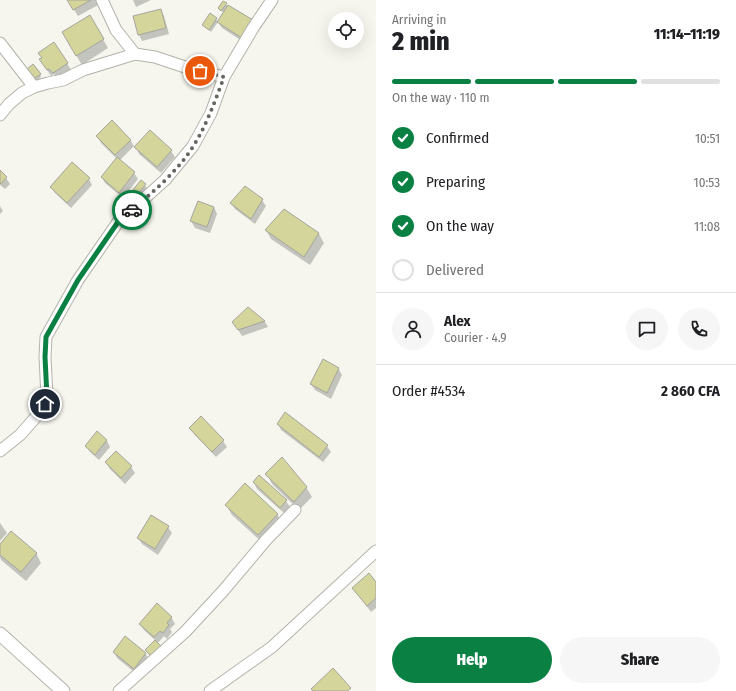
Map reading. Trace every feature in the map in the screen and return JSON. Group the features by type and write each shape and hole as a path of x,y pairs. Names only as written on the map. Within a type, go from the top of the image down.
{"street":[{"path":"102,0 116,30 135,54"},
{"path":"0,452 20,435 42,410 45,404 47,397 45,357 46,337 71,293 118,222 165,180 193,146 211,113 224,77 253,28 272,0"},
{"path":"0,43 34,87"},
{"path":"0,116 9,104 22,93 34,87 63,80 83,70 135,54 155,57 188,68 224,77"},
{"path":"119,691 185,632 223,591 266,540 295,510"},
{"path":"210,691 272,647 376,551"},
{"path":"0,634 63,691"}],"building":[{"path":"67,0 91,0 73,10"},
{"path":"223,1 227,3 221,11 218,8"},
{"path":"228,5 253,20 242,38 217,22"},
{"path":"161,9 166,28 138,35 133,16"},
{"path":"210,13 217,18 209,30 202,25"},
{"path":"90,15 104,39 76,56 62,32"},
{"path":"54,42 68,63 53,73 49,69 47,70 39,59 42,58 38,53"},
{"path":"33,64 41,74 35,78 27,69"},
{"path":"112,120 131,140 115,155 96,136"},
{"path":"150,130 172,150 157,167 134,147"},
{"path":"117,157 135,172 119,193 101,177"},
{"path":"72,162 90,178 67,203 50,187"},
{"path":"0,170 7,177 1,184 0,183"},
{"path":"141,180 146,184 137,195 132,191"},
{"path":"245,186 263,199 251,219 230,203"},
{"path":"198,201 214,207 207,227 190,221"},
{"path":"284,209 319,233 304,257 265,230"},
{"path":"248,307 265,321 238,330 232,322"},
{"path":"323,359 339,368 327,393 310,384"},
{"path":"285,412 328,445 319,457 277,424"},
{"path":"201,416 224,440 212,452 189,428"},
{"path":"97,431 107,440 95,455 85,446"},
{"path":"116,451 132,466 121,478 105,462"},
{"path":"282,457 307,487 294,502 265,474"},
{"path":"259,475 287,500 280,508 253,482"},
{"path":"245,483 278,514 258,535 225,505"},
{"path":"151,515 169,526 155,549 137,538"},
{"path":"11,531 37,553 21,572 0,555 0,544"},
{"path":"369,573 376,582 376,598 367,606 352,588"},
{"path":"157,603 172,617 167,623 169,625 163,633 160,631 154,637 139,624"},
{"path":"125,636 146,653 134,669 113,652"},
{"path":"155,640 161,646 151,656 145,650"},
{"path":"333,668 351,688 348,691 313,691 311,689"}],"way so far":[{"path":"132,210 175,169 193,146 211,113 224,77 200,71"}],"route":[{"path":"45,404 47,397 45,357 46,337 78,280 118,222 132,210"}]}
